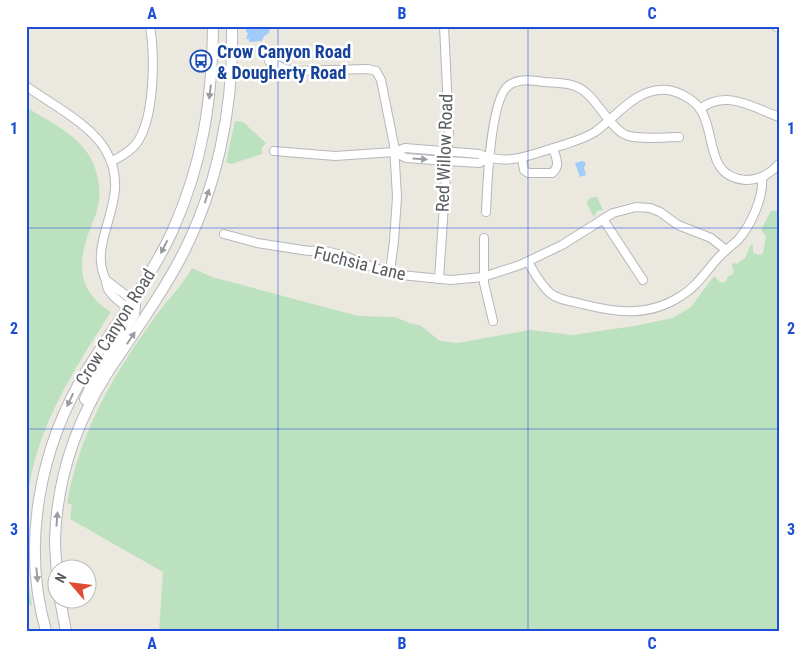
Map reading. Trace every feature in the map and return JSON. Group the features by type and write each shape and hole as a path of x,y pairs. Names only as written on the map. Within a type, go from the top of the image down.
{"main road":[{"name":"Crow Canyon Road","path":"46,631 38,589 34,541 46,464 70,399 86,370 152,268 172,231 188,194 208,113 212,78 213,26"},
{"name":"Crow Canyon Road","path":"56,560 55,541 57,509 72,445 82,420 106,376 158,298 178,263 206,201 219,157 226,120 231,83 232,26"},
{"path":"82,420 84,402 98,372 134,315 135,305 130,303"},
{"path":"62,610 66,631"}],"street":[{"path":"111,162 127,153 136,144 147,122 152,74 150,26"},
{"name":"Red Willow Road","path":"439,279 449,130 444,26"},
{"path":"269,61 285,69 295,71 360,69 376,71 381,80 387,106 394,152 397,197 390,272"},
{"path":"486,212 489,158 500,99 507,87 520,81 569,84 577,87 592,98 610,120 626,135 679,138"},
{"path":"26,86 88,129 103,147 111,162 116,185 114,204 100,254 101,270 106,280 130,303"},
{"path":"274,151 335,156 394,152 405,148 479,154 489,158 522,159 580,140 610,120 637,98 655,90 668,90 680,93 690,99 703,113 715,159 721,169 736,178 748,180 762,177 779,164"},
{"path":"700,109 712,102 732,99 779,117"},
{"path":"522,159 524,170 528,173 552,174 558,164 553,148"},
{"path":"394,152 406,158 447,161 479,162 489,158"},
{"path":"528,262 542,285 552,294 564,300 622,312 651,310 681,296 695,285 738,239 762,194 762,177"},
{"name":"Fuchsia Lane","path":"224,234 257,243 310,251 321,250 401,275 451,280 483,277 528,262 562,245 603,219 628,208 636,207 650,208 660,212 678,225 711,238 726,250"},
{"path":"603,219 643,280"},
{"path":"484,238 483,277 494,321"}],"green space":[{"path":"26,107 71,136 86,150 91,159 98,179 99,195 97,211 83,254 83,276 86,286 92,295 111,312 69,380 46,427 31,477 26,519"},
{"path":"235,121 243,122 266,143 262,148 262,154 231,164 226,162"},
{"path":"592,197 597,197 603,210 597,211 594,217 587,204 588,200"},
{"path":"779,210 779,631 159,631 163,572 70,519 72,505 67,503 73,477 89,428 100,405 125,360 192,268 212,277 358,316 395,317 420,325 440,341 458,343 530,330 572,335 673,318 691,307 714,276 723,283 726,281 728,276 732,275 734,271 732,263 737,264 745,258 751,244 753,245 753,253 760,255 763,253 766,236 761,230 771,211"},
{"path":"26,569 32,605 26,606"}],"water":[{"path":"246,26 270,26 269,33 264,36 262,41 249,42 249,39 246,39 248,33 246,32"},
{"path":"582,161 586,163 584,168 586,175 580,177 575,163"}],"place":[{"name":"Crow Canyon Road & Dougherty Road","path":"201,61"}]}
